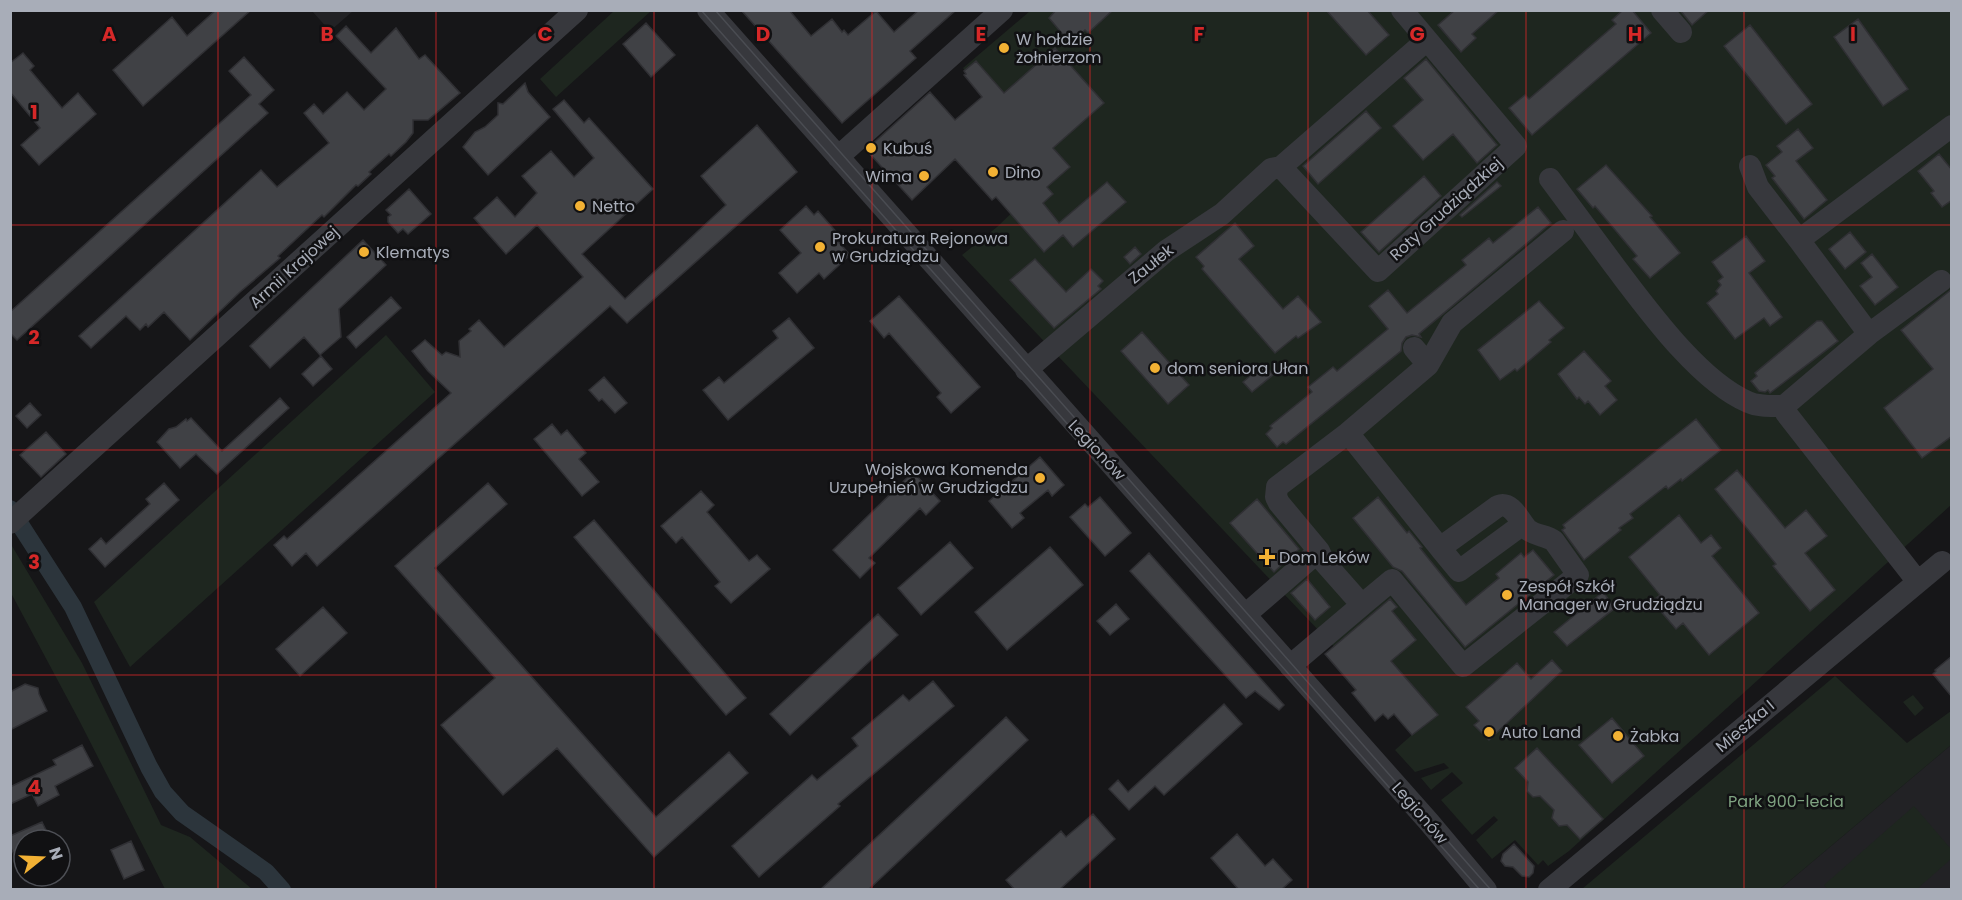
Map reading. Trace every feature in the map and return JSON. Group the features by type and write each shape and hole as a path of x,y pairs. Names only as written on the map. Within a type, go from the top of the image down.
{"street":[{"name":"Armii Krajowej","path":"15,519 576,10"},
{"name":"Legionów","path":"708,10 1429,822 1486,890"},
{"path":"838,157 1002,10"},
{"name":"Roty Grudziądzkiej","path":"1281,167 1378,271 1516,146 1402,10"},
{"path":"1662,10 1682,32"},
{"name":"Zaułek","path":"1026,369 1166,251 1222,214 1272,170 1281,167 1426,40"},
{"path":"1799,240 1952,126"},
{"path":"1750,166 1758,187 1869,334"},
{"path":"1550,179 1678,346 1713,379 1749,403 1784,406 1869,334 1941,281"},
{"path":"1362,605 1324,562 1318,551 1279,503 1275,491 1277,487 1348,433 1452,323 1563,231"},
{"path":"1784,406 1786,413 1918,582"},
{"path":"1290,666 1392,580 1463,666 1578,575 1554,541 1549,537 1530,532 1509,507 1503,504 1440,548 1348,433"},
{"path":"1245,615 1318,551"},
{"name":"Mieszka I","path":"1549,890 1942,562"}],"shaded area":[{"path":"312,11 353,11 330,31"},
{"path":"1951,745 1951,889 1780,889"}],"green space":[{"path":"614,11 651,11 556,97 540,79"},
{"path":"1030,11 1951,11 1951,505 1569,851 1548,866 1543,860 1538,865 1515,840 1492,859 1476,840 1498,820 1494,816 1472,835 1441,800 1463,783 1452,772 1431,790 1421,778 1449,768 1444,763 1415,772 1395,750 1415,732 962,255 997,227 1047,179 963,68"},
{"path":"386,335 435,392 130,667 94,602"},
{"path":"12,546 82,663 161,825 190,837 252,889 165,889 11,593 10,548"},
{"name":"Park 900-lecia","path":"1835,676 1907,743 1951,711 1951,745 1780,889 1582,889"},
{"path":"1913,695 1924,708 1915,716 1903,702"},
{"path":"1914,806 1951,849 1951,859 1917,889 1827,889 1824,885"}],"building":[{"path":"216,10 251,10 143,106 113,70 172,17 187,36"},
{"path":"741,10 789,10 811,36 832,19 842,32 844,30 848,35 876,11 894,32 919,10 956,10 910,51 916,58 842,123"},
{"path":"1056,10 1113,10 1088,33 1085,30 1070,43 1049,18"},
{"path":"1326,10 1367,10 1389,35 1366,55"},
{"path":"1455,10 1499,10 1472,34 1476,38 1461,52 1438,25"},
{"path":"1623,10 1632,10 1651,33 1532,135 1509,108 1525,95 1529,99 1616,24 1612,20"},
{"path":"1680,10 1709,10 1692,25"},
{"path":"1858,19 1908,89 1883,106 1834,37"},
{"path":"646,23 675,55 651,77 623,44"},
{"path":"1750,25 1812,104 1786,124 1724,46"},
{"path":"346,26 371,53 396,28 419,59 425,55 460,93 428,120 413,120 413,133 406,142 369,172 371,174 358,186 356,185 324,217 322,215 278,256 280,258 240,292 190,340 164,312 148,327 146,324 140,330 126,316 91,348 79,336 261,170 277,187 329,143 304,113 314,104 323,114 347,92 364,110 386,89 336,36"},
{"path":"1055,48 1104,103 1053,148 1070,167 1047,187 1053,194 1043,203 1059,223 1107,182 1126,202 1073,247 1063,235 1044,252 996,197 992,200 955,159 912,200 868,152 868,148 930,92 955,120 982,97 964,75 966,74 964,71 976,61 1004,93"},
{"path":"23,53 34,66 30,70 62,108 78,93 96,114 39,165 21,145 40,128 10,92 10,63"},
{"path":"244,57 274,90 259,104 268,113 17,340 10,333 10,312 251,95 229,71"},
{"path":"1426,59 1497,145 1477,163 1453,134 1423,160 1393,126 1423,100 1404,78"},
{"path":"525,83 528,92 550,117 488,175 463,147 475,132 485,127 498,115 498,103 503,104"},
{"path":"564,100 584,123 589,118 653,189 582,254 625,299 726,205 701,176 757,125 797,172 627,323 610,306 317,566 306,553 292,566 274,545 284,536 287,539 451,393 428,371 412,351 425,340 442,355 446,352 460,357 459,341 479,320 504,347 583,277 537,225 506,254 474,218 497,197 515,217 537,193 522,176 551,151 574,177 594,158 553,109"},
{"path":"1366,111 1381,128 1318,184 1303,166"},
{"path":"1798,129 1813,148 1796,161 1827,200 1804,219 1772,178 1775,176 1766,165 1782,152 1777,146"},
{"path":"1939,154 1952,170 1952,200 1942,207 1931,193 1934,191 1918,171"},
{"path":"1606,165 1652,216 1650,217 1680,253 1650,278 1633,259 1637,256 1595,206 1593,208 1577,189"},
{"path":"1424,176 1441,196 1379,252 1361,232"},
{"path":"1497,182 1501,186 1462,217 1460,215"},
{"path":"409,189 431,214 408,234 403,229 398,233 388,222 388,217 391,215 386,210"},
{"name":"Prokuratura Rejonowa w Grudziądzu","path":"806,206 814,215 818,211 839,235 835,238 850,255 824,279 819,273 797,293 779,273 801,253 780,230"},
{"path":"1538,207 1551,223 1419,334 1421,337 1412,335 1406,337 1401,351 1286,444 1283,442 1277,447 1266,434 1272,428 1270,426 1312,392 1308,387 1333,367 1337,371 1388,329 1369,306 1388,290 1407,313 1466,265 1462,260 1489,238 1493,243"},
{"path":"1235,223 1254,246 1239,259 1283,309 1298,296 1321,322 1298,338 1296,336 1275,353 1202,269 1204,266 1196,257"},
{"path":"1850,232 1866,252 1845,269 1829,249"},
{"path":"1746,236 1765,261 1749,273 1782,317 1770,326 1764,318 1735,339 1707,303 1718,294 1716,291 1721,285 1718,281 1723,277 1712,262"},
{"path":"363,240 386,265 339,309 341,337 320,355 304,337 270,368 250,346"},
{"path":"1135,247 1141,254 1130,264 1124,257"},
{"path":"1872,254 1898,287 1875,305 1860,286 1872,277 1861,263"},
{"path":"1035,259 1066,292 1091,269 1103,281 1098,286 1101,289 1054,328 1010,280"},
{"path":"1952,289 1952,436 1922,458 1884,408 1933,369 1901,330"},
{"path":"899,296 980,387 951,413 937,397 941,393 889,333 884,338 870,321"},
{"path":"391,297 401,308 356,348 347,337"},
{"path":"1539,301 1564,328 1517,371 1515,369 1500,380 1478,350"},
{"path":"789,318 814,348 728,420 703,390 719,377 724,383 778,338 773,331"},
{"path":"1817,321 1822,321 1838,341 1770,393 1768,390 1759,391 1751,381 1757,376 1755,373"},
{"name":"dom seniora Ułan","path":"1142,332 1189,385 1168,404 1121,351"},
{"path":"1584,351 1611,381 1605,386 1617,400 1600,415 1588,401 1585,404 1579,397 1577,399 1558,374"},
{"path":"321,356 332,369 313,386 302,374"},
{"path":"1264,364 1273,375 1252,392 1243,382"},
{"path":"604,377 627,403 615,413 602,399 599,401 589,390"},
{"path":"280,398 289,408 217,474 196,454 180,468 157,442 169,429 191,418 222,451"},
{"path":"30,403 41,415 27,428 16,416"},
{"path":"1696,419 1721,450 1682,481 1681,479 1668,489 1666,486 1630,514 1633,518 1619,528 1621,530 1584,560 1562,530 1565,528 1563,525"},
{"path":"552,424 561,435 567,430 586,453 579,459 599,482 582,496 534,439"},
{"path":"46,432 66,454 41,477 20,455"},
{"path":"1040,457 1064,485 1052,496 1048,490 1020,513 1024,518 1012,528 989,501"},
{"path":"1737,470 1785,528 1806,510 1827,536 1805,553 1835,590 1810,611 1773,566 1776,564 1715,489"},
{"path":"913,472 940,501 926,515 920,508 869,558 875,563 860,578 833,550"},
{"path":"164,483 179,500 105,567 89,549 101,538 106,544 150,504 146,499"},
{"path":"488,483 507,504 435,568 656,817 729,752 748,773 654,857 557,748 503,795 441,725 495,678 395,566"},
{"path":"701,491 714,505 707,512 749,561 757,555 770,569 731,603 715,586 720,582 682,537 676,543 661,526"},
{"path":"1100,497 1131,533 1105,556 1070,517 1085,504 1088,507"},
{"path":"1378,497 1407,533 1409,531 1466,605 1499,578 1496,574 1521,553 1524,557 1533,550 1554,575 1465,647 1402,571 1393,567 1353,518"},
{"path":"1257,499 1299,549 1274,572 1230,523"},
{"path":"1679,515 1701,543 1711,535 1721,548 1712,556 1759,613 1709,655 1683,623 1676,629 1652,601 1660,595 1629,557"},
{"path":"594,520 746,698 726,715 574,537"},
{"path":"950,542 973,568 921,615 898,588"},
{"path":"1050,547 1083,585 1007,650 975,612"},
{"path":"1149,553 1284,705 1279,710 1255,691 1246,698 1130,571"},
{"path":"1307,579 1330,607 1315,620 1291,593"},
{"path":"1603,592 1615,608 1567,646 1554,632"},
{"path":"1390,599 1397,607 1392,611 1416,640 1391,661 1438,715 1412,735 1394,714 1388,719 1383,714 1375,721 1352,693 1356,690 1325,654"},
{"path":"1116,604 1129,619 1110,635 1097,621"},
{"path":"323,607 347,633 300,676 276,649"},
{"path":"878,614 898,635 790,735 770,714"},
{"path":"1952,656 1952,697 1933,674"},
{"path":"1552,660 1562,671 1489,740 1474,725 1479,721 1466,707 1517,663 1531,679"},
{"path":"933,681 954,706 838,804 840,806 759,877 732,846 812,775 817,780 858,746 852,738 903,695 909,701"},
{"path":"25,684 38,688 47,711 10,730 10,692"},
{"path":"1224,704 1242,724 1164,795 1155,786 1129,810 1109,789 1118,780 1128,792"},
{"path":"1006,717 1028,740 868,890 820,890"},
{"path":"1612,718 1644,756 1612,783 1579,745"},
{"path":"82,745 93,766 55,786 59,795 38,806 32,794 10,804 10,787 56,765 53,760"},
{"path":"1537,748 1603,819 1580,839 1567,825 1559,826 1552,818 1554,810 1540,796 1533,797 1527,791 1528,782 1515,768"},
{"path":"1093,814 1115,839 1059,890 1015,890 1006,880 1061,831 1066,837"},
{"path":"42,822 45,828 28,828"},
{"path":"1237,834 1265,866 1273,859 1292,880 1281,890 1239,890 1211,858"},
{"path":"12,835 12,850 10,846 10,836"},
{"path":"131,841 144,870 124,879 111,850"},
{"path":"1514,844 1534,866 1533,873 1529,877 1522,876 1513,867 1505,866 1501,861 1503,854"}],"waterway":[{"path":"10,509 73,607 163,792 182,813 266,872 282,890"}],"tram line":[{"path":"701,10 1480,890"},
{"path":"715,10 1491,890"}],"place":[{"name":"W hołdzie żołnierzom","path":"1004,48"},
{"name":"Kubuś","path":"871,148"},
{"name":"Dino","path":"993,172"},
{"name":"Wima","path":"924,176"},
{"name":"Netto","path":"580,206"},
{"name":"Prokuratura Rejonowa w Grudziądzu","path":"820,247"},
{"name":"Klematys","path":"364,252"},
{"name":"dom seniora Ułan","path":"1155,368"},
{"name":"Wojskowa Komenda Uzupełnień w Grudziądzu","path":"1040,478"},
{"name":"Dom Leków","path":"1267,557"},
{"name":"Zespół Szkół Manager w Grudziądzu","path":"1507,595"},
{"name":"Auto Land","path":"1489,732"},
{"name":"Żabka","path":"1618,736"}]}
